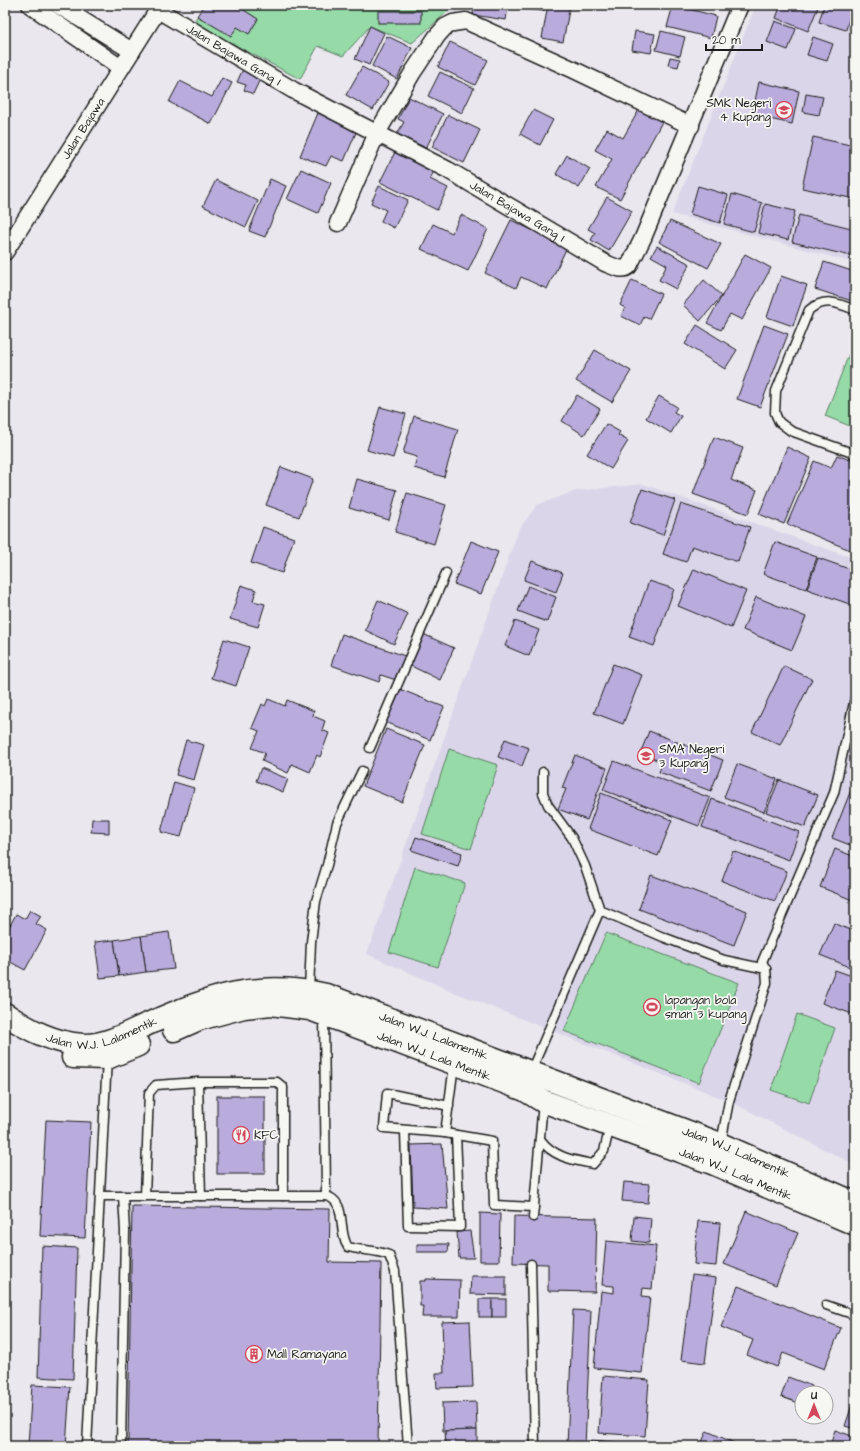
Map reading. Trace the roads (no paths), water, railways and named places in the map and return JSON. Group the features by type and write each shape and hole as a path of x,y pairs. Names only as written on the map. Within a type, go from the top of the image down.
{"main road":[{"name":"Jalan W.J. Lala Mentik","path":"5,1031 57,1054 82,1058 199,1019 244,1007 271,1004 320,1003 454,1063 537,1086 611,1125 716,1153 855,1224"},
{"name":"Jalan W.J. Lalamentik","path":"320,1003 716,1153 855,1203"},
{"name":"Jalan W.J. Lalamentik","path":"5,1014 43,1035 63,1042 107,1050"}],"street":[{"path":"30,5 121,68"},
{"path":"58,5 132,51"},
{"name":"Jalan Bajawa Gang I","path":"160,7 293,90 448,170 605,263 620,269 626,269 644,238 740,5"},
{"name":"Jalan Bajawa","path":"5,252 160,7"},
{"path":"338,223 377,134 412,72 437,36 445,27 453,23 466,21 572,69 691,126"}],"lane":[{"path":"855,310 841,304 827,302 817,304 809,310 776,392 775,403 779,422 791,431 855,454"},
{"path":"370,748 446,573"},
{"path":"716,1153 729,1101 767,983 766,968 762,962 834,792 855,698"},
{"path":"326,1196 320,1003 311,942 316,901 338,823 362,771"},
{"path":"533,1217 540,1139 537,1086 600,910 585,866 572,838 548,805 543,794 543,772"},
{"path":"600,910 663,937 724,960 766,968"},
{"path":"87,1446 107,1050"},
{"path":"445,1133 454,1063"},
{"path":"145,1196 149,1093 156,1085 198,1082 277,1082 283,1087 283,1196"},
{"path":"198,1082 201,1196"},
{"path":"448,1106 387,1093 384,1128 405,1131 445,1133 492,1142 494,1205 534,1207"},
{"path":"540,1139 546,1147 566,1158 593,1164 604,1151 611,1125"},
{"path":"405,1131 408,1226 460,1227 456,1135"},
{"path":"100,1196 334,1197 338,1201 343,1235 348,1247 357,1250 375,1250 389,1255 392,1259 395,1271 408,1446"},
{"path":"121,1446 125,1231 123,1196"},
{"path":"531,1264 535,1446"},
{"path":"826,1305 855,1315"}],"place":[{"name":"SMK Negeri 4 Kupang","path":"784,110"},
{"name":"SMA Negeri 3 Kupang","path":"646,756"},
{"name":"lapangan bola sman 3 kupang","path":"652,1007"},
{"name":"KFC","path":"241,1135"},
{"name":"Mall Ramayana","path":"254,1354"}]}
